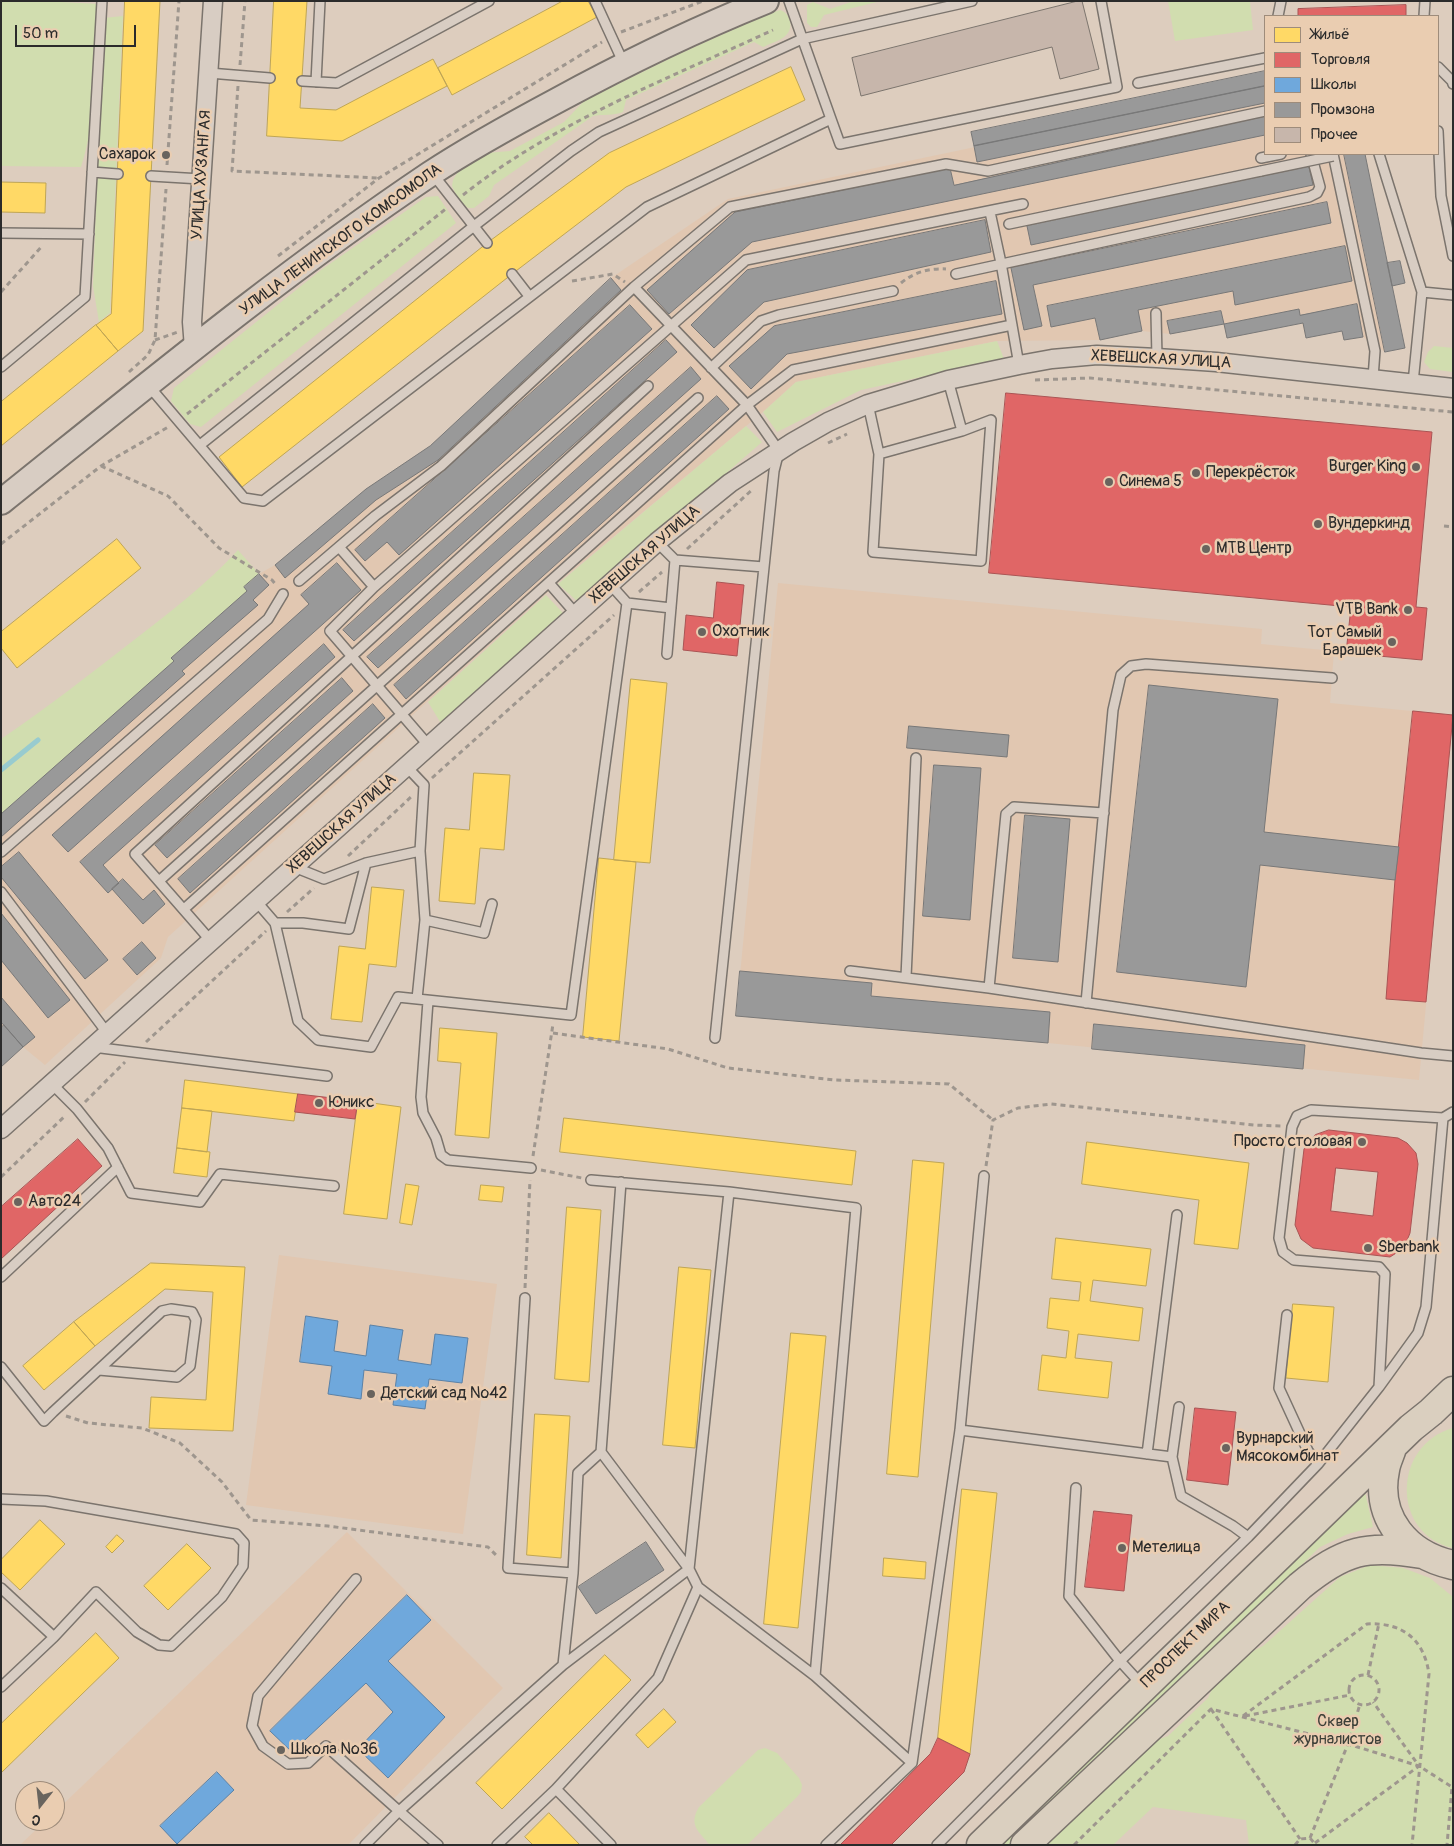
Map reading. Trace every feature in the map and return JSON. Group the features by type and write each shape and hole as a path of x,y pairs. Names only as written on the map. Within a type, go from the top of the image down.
{"main road":[{"name":"УЛИЦА ЛЕНИНСКОГО КОМСОМОЛА","path":"1,502 148,384 186,340 432,173 522,119 624,64 766,1"},
{"name":"ПРОСПЕКТ МИРА","path":"981,1845 1411,1428 1442,1409 1453,1390"},
{"path":"1392,1448 1385,1470 1383,1492 1387,1512 1396,1529 1408,1544 1442,1563"},
{"name":"ПРОСПЕКТ МИРА","path":"1031,1843 1185,1692 1300,1586 1320,1570 1340,1558 1357,1552 1376,1549 1398,1550 1442,1563"}],"street":[{"name":"УЛИЦА ХУЗАНГАЯ","path":"186,340 192,322 213,1"},
{"name":"ХЕВЕШСКАЯ УЛИЦА","path":"1,1129 657,542 730,483 779,450 828,422 868,404 948,380 1052,359 1097,355 1216,362 1453,388"}],"lane":[{"path":"1,367 86,297 102,1"},
{"path":"316,82 320,1"},
{"path":"302,81 337,83 489,1"},
{"path":"595,1 624,64"},
{"path":"790,1 840,144 1117,87 1101,1"},
{"path":"200,445 474,226 571,151 599,132 802,39 972,1"},
{"path":"1278,15 1281,1"},
{"path":"1424,15 1425,1"},
{"path":"1138,83 1264,58"},
{"path":"1439,69 1453,84"},
{"path":"209,73 270,78"},
{"path":"299,581 375,516 441,466 634,287 730,207 946,164 988,171 1264,111"},
{"path":"148,384 244,498 263,501 647,207 831,119"},
{"path":"1439,153 1441,196 1453,256"},
{"path":"1261,158 1276,155"},
{"path":"956,274 1309,197 1317,193 1320,187 1311,155"},
{"path":"1009,224 1333,155 1375,351 1373,378"},
{"path":"1378,155 1422,292 1414,383"},
{"path":"92,172 118,174"},
{"path":"432,173 487,243"},
{"path":"151,176 201,179"},
{"path":"429,746 330,631 374,587 746,260 1023,204"},
{"path":"990,212 1019,365"},
{"path":"1,233 89,234"},
{"path":"512,274 529,296"},
{"path":"634,287 747,405 779,450 774,471 715,1038"},
{"path":"711,368 761,321 779,315 893,291"},
{"path":"1422,292 1453,295"},
{"path":"1156,313 1157,358"},
{"path":"184,909 747,405 793,370 1012,324"},
{"path":"948,380 962,431"},
{"path":"211,941 135,854 648,386"},
{"path":"159,880 698,398"},
{"path":"868,404 878,454 873,552 981,561 991,420 962,431 878,454"},
{"path":"657,542 675,560 764,567"},
{"path":"339,547 374,587"},
{"path":"667,654 675,560"},
{"path":"549,583 576,614"},
{"path":"610,584 627,603 671,608"},
{"path":"1,852 268,619 283,594"},
{"path":"256,901 275,923 298,1021 318,1040 371,1047 398,997 571,1015 627,603"},
{"path":"1086,1004 1113,710 1121,676 1132,666 1146,664 1332,678"},
{"path":"906,977 916,758"},
{"path":"406,766 424,785 420,851 425,920 417,999"},
{"path":"989,988 1006,814 1014,807 1104,813"},
{"path":"294,867 324,879 366,863 420,851"},
{"path":"275,923 303,923 349,929 366,863"},
{"path":"1,892 108,1034"},
{"path":"425,920 484,934 492,904"},
{"path":"850,970 989,988 1412,1052 1453,1056"},
{"path":"428,1001 420,1097 424,1113 436,1138 441,1155 448,1160 531,1168"},
{"path":"93,1047 327,1076"},
{"path":"52,1084 77,1109 108,1148 131,1193 200,1202 220,1174 334,1186"},
{"path":"1379,1388 1385,1274 1379,1267 1294,1260 1283,1252 1278,1238 1292,1127 1297,1116 1311,1110 1443,1118 1453,1112"},
{"path":"937,1845 960,1818 1248,1537 1318,1464 1379,1388 1418,1332 1426,1307 1443,1118"},
{"path":"1,1277 118,1167"},
{"path":"826,1845 912,1763 960,1430 984,1176"},
{"path":"591,1180 729,1192 856,1208 815,1676"},
{"path":"622,1182 601,1452 689,1569 698,1587 815,1676 912,1763"},
{"path":"365,1845 399,1811 563,1666 689,1569 729,1192"},
{"path":"1147,1454 1177,1215"},
{"path":"525,1298 508,1568 573,1573"},
{"path":"1,1367 44,1421 162,1311 171,1309 192,1312 196,1320 190,1366 177,1377 99,1370"},
{"path":"1287,1315 1279,1388 1308,1451 1318,1464"},
{"path":"1179,1407 1172,1457 1181,1496 1234,1526 1248,1537"},
{"path":"960,1430 1172,1457"},
{"path":"563,1666 573,1573 578,1473 601,1452"},
{"path":"1076,1488 1069,1596 1120,1661 1143,1686"},
{"path":"1,1499 46,1501 226,1532 236,1534 244,1543 243,1566 222,1597 171,1646 159,1645 137,1632 96,1592 54,1637 1,1687"},
{"path":"356,1579 258,1696 252,1726 263,1746 288,1764 308,1763 326,1746 438,1845"},
{"path":"497,1845 556,1789 658,1678 698,1587"},
{"path":"1,1588 54,1637"},
{"path":"556,1789 611,1845"}],"path":[{"path":"232,171 379,178"},
{"path":"1,292 54,233"},
{"path":"893,291 906,278 918,272 937,268 947,269 956,274"},
{"path":"543,286 614,274 634,287"},
{"path":"155,340 186,340"},
{"path":"1,544 101,466 179,421"},
{"path":"101,466 168,496 219,548 272,580 283,594"},
{"path":"1444,526 1453,527"},
{"path":"553,1033 668,1049 728,1068 835,1080 949,1084 994,1120"},
{"path":"994,1120 1018,1108 1051,1104 1254,1125 1292,1127"},
{"path":"984,1176 994,1120"},
{"path":"531,1168 591,1180"},
{"path":"53,1412 88,1424 142,1428 180,1443 222,1482 251,1520 328,1526 488,1547 508,1568"},
{"path":"1368,1675 1379,1623"},
{"path":"1242,1716 1368,1624 1379,1623 1397,1628 1411,1636 1420,1645 1427,1659 1429,1674 1412,1845"},
{"path":"1368,1675 1376,1680 1379,1694 1373,1702 1360,1704 1355,1702 1350,1695 1349,1686 1351,1681 1358,1676 1368,1675"},
{"path":"1242,1716 1350,1695"},
{"path":"1373,1702 1419,1766"},
{"path":"1310,1838 1348,1744 1360,1704"},
{"path":"1211,1708 1348,1744 1419,1766 1452,1787 1448,1845"},
{"path":"1211,1708 1300,1839"},
{"path":"1074,1845 1211,1708"},
{"path":"1310,1838 1316,1844 1419,1766"},
{"path":"1295,1845 1300,1839 1310,1838"}],"shaded area":[{"path":"1264,86 1264,155 1365,155 1405,348 1385,352 1363,337 1344,340 1342,331 1306,338 1302,323 1227,338 1223,324 1170,334 1142,331 1100,340 997,341 796,382 763,412 558,583 168,937 161,958 45,1065 23,1047 1,1067 1,814 247,591 244,587 259,574 275,565 366,489 430,446 611,278 728,199"},
{"path":"778,583 1262,629 1261,644 1334,651 1330,703 1453,715 1419,1080 1048,1043 736,1016"},
{"name":"Детский сад №42","path":"279,1255 497,1284 463,1534 246,1505"},
{"name":"Школа №36","path":"347,1532 503,1688 348,1845 20,1845 35,1831 65,1831 65,1802"}],"green space":[{"path":"1,1 99,4 91,127 81,167 1,166"},
{"path":"854,1 881,1 824,15 817,27 811,27 807,23 807,5 813,2 830,9"},
{"path":"1168,1 1250,1 1253,30 1175,41"},
{"path":"780,10 788,17 790,27 786,35 778,41 763,47 754,42 626,100 623,112 593,116 494,185 489,196 474,208 468,208 458,199 452,186 459,170 487,153 510,151 564,122 584,101 679,54"},
{"path":"123,16 110,313 99,322 93,286 103,18"},
{"path":"438,196 456,223 201,427 190,424 171,401 174,388 321,270 426,197"},
{"path":"997,341 1004,359 861,390 777,432 763,412 796,382"},
{"path":"1434,346 1453,348 1453,372 1430,369 1424,362 1428,352"},
{"path":"746,426 762,442 578,602 558,584"},
{"path":"238,550 259,574 244,587 247,591 172,657 174,661 1,814 1,739 68,691 175,608"},
{"path":"546,595 563,613 442,725 428,702"},
{"path":"1453,1428 1453,1548 1433,1540 1418,1526 1410,1508 1407,1489 1410,1470 1419,1452 1433,1437"},
{"path":"1365,1492 1373,1527 1348,1534 1320,1547 1011,1845 998,1845"},
{"name":"Сквер журналистов","path":"1370,1565 1403,1568 1430,1578 1453,1597 1453,1845 1249,1845 1246,1820 1153,1807 1113,1845 1050,1845 1048,1843 1149,1743 1168,1736 1208,1698 1217,1678 1239,1658 1263,1646 1340,1577"},
{"path":"765,1748 777,1753 799,1778 802,1785 801,1792 747,1845 710,1845 696,1828 695,1819 699,1807 758,1750"}],"building: Жильё":[{"path":"125,1 160,1 143,331 118,351 96,325 111,314"},
{"path":"274,1 307,1 300,108 336,110 433,59 447,86 342,141 267,136"},
{"path":"563,1 588,1 597,17 452,95 438,68"},
{"path":"791,67 805,100 626,187 512,274 242,487 219,457 487,243 609,153"},
{"path":"1,182 46,183 45,213 1,212"},
{"path":"96,325 118,351 1,446 1,402"},
{"path":"117,539 141,568 17,668 1,648 1,632"},
{"path":"631,679 667,683 650,863 614,860"},
{"path":"474,773 510,775 504,850 480,848 475,904 439,901 445,828 469,830"},
{"path":"599,858 636,862 619,1041 583,1037"},
{"path":"372,887 404,890 396,967 369,964 362,1022 331,1019 339,946 365,949"},
{"path":"440,1028 497,1033 489,1138 455,1135 461,1063 438,1061"},
{"path":"185,1080 298,1094 294,1121 182,1108"},
{"path":"358,1101 401,1107 387,1219 344,1214"},
{"path":"182,1108 212,1111 207,1152 177,1148"},
{"path":"564,1118 856,1151 852,1185 560,1152"},
{"path":"1087,1142 1249,1163 1238,1249 1194,1244 1199,1200 1082,1184"},
{"path":"177,1148 210,1152 207,1177 174,1173"},
{"path":"913,1160 944,1163 918,1477 887,1474"},
{"path":"406,1184 419,1186 412,1225 400,1223"},
{"path":"481,1185 504,1187 502,1202 479,1200"},
{"path":"567,1207 601,1210 589,1382 555,1379"},
{"path":"1056,1238 1151,1249 1146,1286 1093,1280 1090,1301 1143,1308 1139,1341 1078,1334 1075,1358 1112,1362 1108,1398 1038,1390 1042,1355 1066,1358 1069,1331 1047,1328 1050,1298 1079,1301 1081,1282 1052,1279"},
{"path":"151,1263 245,1267 233,1431 149,1428 151,1397 206,1400 213,1292 165,1289 95,1346 74,1322"},
{"path":"679,1267 711,1270 695,1448 663,1445"},
{"path":"1293,1304 1334,1307 1328,1382 1286,1378"},
{"path":"74,1322 95,1346 44,1390 23,1366"},
{"path":"791,1333 826,1336 798,1628 764,1624"},
{"path":"535,1414 570,1416 561,1558 527,1555"},
{"path":"962,1489 997,1493 970,1754 938,1738"},
{"path":"40,1520 65,1544 20,1590 1,1572 1,1560"},
{"path":"117,1535 124,1541 112,1553 106,1547"},
{"path":"187,1544 211,1568 168,1610 144,1586"},
{"path":"884,1558 926,1562 925,1579 883,1576"},
{"path":"96,1633 119,1658 1,1773 1,1724"},
{"path":"605,1655 631,1680 502,1809 476,1783"},
{"path":"664,1709 676,1722 648,1748 636,1735"},
{"path":"549,1813 580,1845 533,1845 525,1837"}],"building: Торговля":[{"path":"1406,5 1406,15 1298,15 1298,9"},
{"name":"МТВ Центр","path":"1006,393 1432,432 1416,607 1427,608 1422,660 1346,653 1351,607 989,573"},
{"path":"717,582 744,585 737,656 683,650 686,615 713,618"},
{"path":"1413,711 1453,715 1426,1002 1386,999 1395,880"},
{"path":"298,1094 358,1101 355,1119 295,1112"},
{"path":"1329,1130 1398,1138 1407,1143 1416,1153 1418,1164 1410,1233 1404,1248 1390,1257 1313,1248 1301,1239 1295,1225 1304,1149 1315,1135","holes":["1336,1168 1378,1172 1373,1216 1331,1211"]},
{"path":"78,1139 102,1166 1,1259 1,1207"},
{"path":"1195,1408 1236,1412 1228,1485 1187,1480"},
{"path":"1094,1511 1132,1515 1124,1591 1085,1587"},
{"path":"938,1738 970,1754 964,1772 891,1845 840,1845 930,1754"}],"building: Школы":[{"path":"306,1316 338,1321 334,1351 366,1356 370,1325 403,1330 398,1360 431,1365 435,1334 468,1338 462,1383 429,1379 425,1409 393,1405 397,1374 364,1370 361,1399 328,1394 332,1366 300,1362"},
{"path":"407,1595 431,1620 388,1661 445,1717 388,1778 358,1749 393,1712 366,1683 292,1752 270,1731"},
{"path":"217,1772 234,1790 177,1844 160,1826"}],"building: Промзона":[{"path":"1264,71 1264,86 974,146 971,132"},
{"path":"1264,86 1264,103 977,162 974,146"},
{"path":"1264,117 1264,135 752,242 669,314 647,290 735,212 950,168 954,185"},
{"path":"1344,155 1365,155 1405,348 1385,352"},
{"path":"1309,167 1313,185 1031,245 1027,226"},
{"path":"1327,202 1331,223 1033,285 1042,326 1024,330 1011,268"},
{"path":"985,220 991,252 764,302 714,348 691,325 747,270"},
{"path":"1345,246 1352,281 1235,305 1233,291 1138,310 1142,331 1100,340 1095,318 1051,327 1047,306"},
{"path":"1400,261 1405,283 1392,286 1387,263"},
{"path":"611,278 621,290 438,460 376,500 285,578 275,565 366,489 430,446"},
{"path":"996,281 1002,314 787,354 751,389 729,366 774,326"},
{"path":"1357,304 1363,337 1344,340 1342,331 1306,338 1303,323 1227,338 1224,324 1299,309 1300,315"},
{"path":"630,305 652,329 399,555 387,542 365,561 355,550"},
{"path":"1221,311 1224,324 1170,334 1167,321"},
{"path":"666,340 677,352 354,641 343,630"},
{"path":"691,367 701,379 378,668 367,657"},
{"path":"717,396 729,409 406,699 394,685"},
{"path":"337,563 361,590 68,852 52,835 309,604 301,595"},
{"path":"259,574 269,585 253,600 258,605 182,671 185,674 1,837 1,814 174,661 171,658 247,591 244,587"},
{"path":"324,644 335,657 103,865 119,883 108,893 80,862"},
{"path":"342,678 353,691 167,858 155,845"},
{"path":"1149,685 1278,699 1264,832 1399,847 1395,880 1260,865 1246,987 1117,972"},
{"path":"373,704 385,718 190,893 178,879"},
{"path":"909,726 1009,735 1007,757 907,748"},
{"path":"934,765 981,768 970,920 923,916"},
{"path":"1025,815 1070,819 1058,962 1013,958"},
{"path":"19,852 108,960 85,979 1,877 1,867"},
{"path":"123,879 143,900 154,890 165,904 143,924 112,889"},
{"path":"1,913 70,1000 48,1018 1,960"},
{"path":"142,942 156,958 137,975 123,959"},
{"path":"740,971 872,983 871,996 1050,1012 1048,1043 736,1016"},
{"path":"1,997 35,1037 23,1047 1,1022"},
{"path":"1094,1024 1305,1045 1303,1069 1092,1049"},
{"path":"4,1025 23,1047 1,1067 1,1028"},
{"path":"646,1542 664,1570 596,1614 578,1587"}],"building: Прочее":[{"path":"1082,1 1099,69 1060,79 1052,47 861,96 852,58"}],"waterway":[{"path":"1,770 38,740"}],"place":[{"name":"Сахарок","path":"166,155"},
{"name":"Burger King","path":"1416,467"},
{"name":"Перекрёсток","path":"1196,473"},
{"name":"Синема 5","path":"1109,482"},
{"name":"Вундеркинд","path":"1318,524"},
{"name":"МТВ Центр","path":"1206,549"},
{"name":"VTB Bank","path":"1408,610"},
{"name":"Охотник","path":"702,632"},
{"name":"Тот Самый Барашек","path":"1392,642"},
{"name":"Юникс","path":"319,1103"},
{"name":"Просто столовая","path":"1362,1142"},
{"name":"Авто24","path":"18,1202"},
{"name":"Sberbank","path":"1368,1248"},
{"name":"Детский сад №42","path":"371,1394"},
{"name":"Вурнарский Мясокомбинат","path":"1226,1448"},
{"name":"Метелица","path":"1122,1548"},
{"name":"Школа №36","path":"281,1750"}]}
